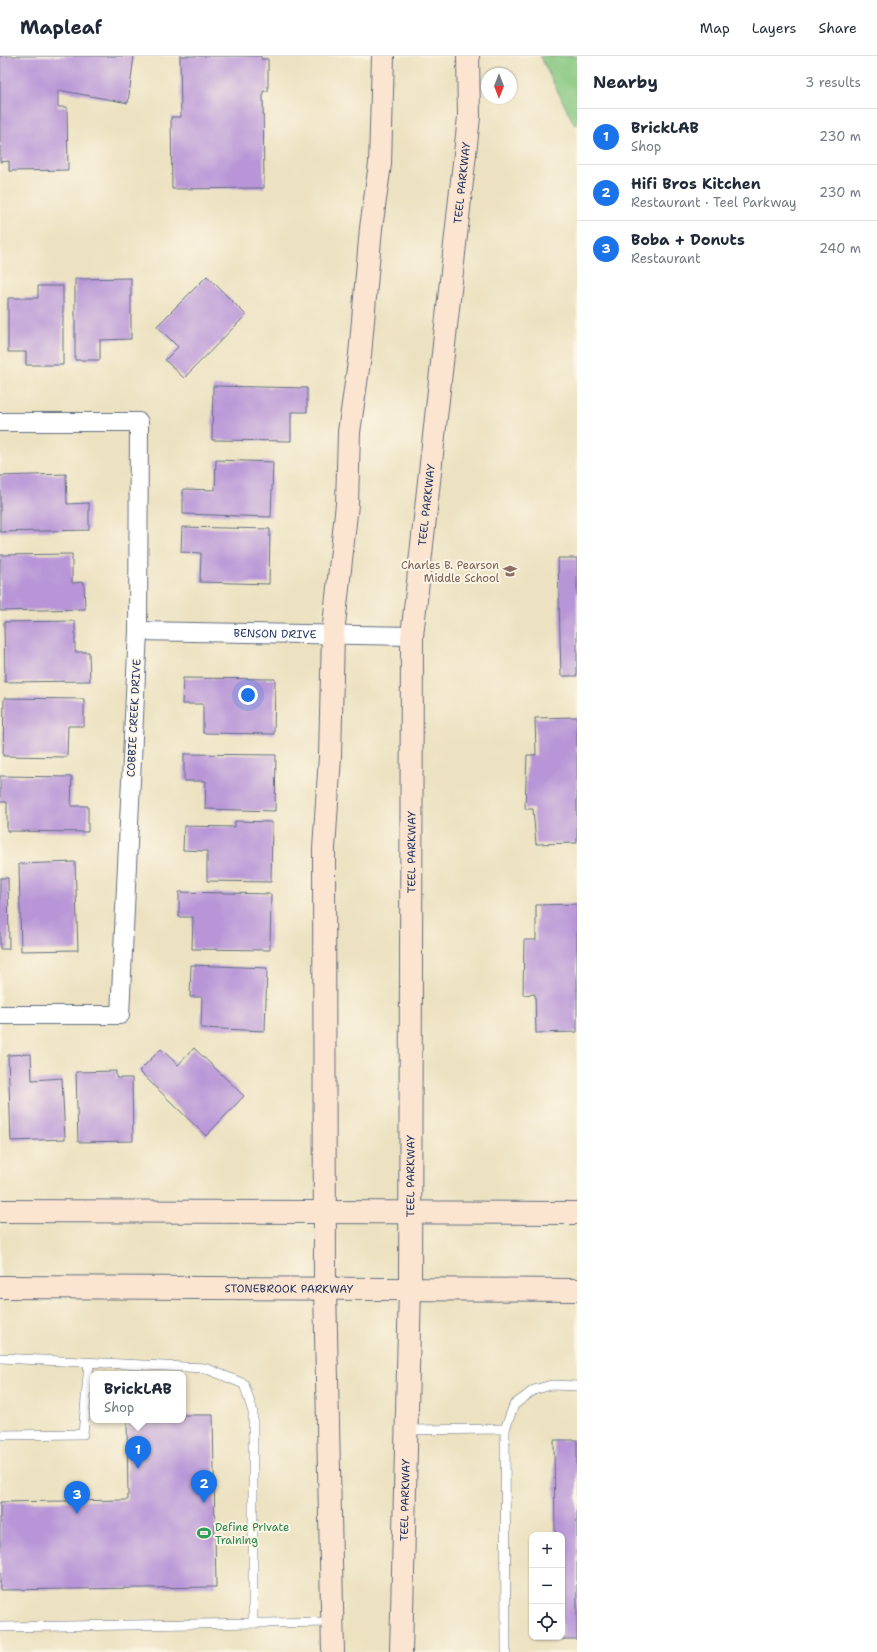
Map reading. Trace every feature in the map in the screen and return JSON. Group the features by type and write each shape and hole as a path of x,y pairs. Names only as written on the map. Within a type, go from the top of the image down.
{"main road":[{"path":"333,1652 324,1212 324,849 330,756 333,634 347,504 350,432 360,355 372,228 380,164 383,56"},
{"name":"TEEL PARKWAY","path":"401,1652 410,1288 412,636 469,117 468,56"},
{"path":"0,1211 577,1213"},
{"name":"STONEBROOK PARKWAY","path":"0,1288 410,1288 577,1290"}],"street":[{"name":"COBBIE CREEK DRIVE","path":"0,422 139,422 138,631 120,1015 0,1015"},
{"name":"BENSON DRIVE","path":"138,631 412,636"}],"lane":[{"path":"0,1358 205,1368 244,1384 253,1412 253,1623"},
{"path":"0,1435 83,1434 89,1363"},
{"path":"506,1652 505,1429 514,1405 534,1390 552,1385 577,1386"},
{"path":"406,1430 505,1429"},
{"path":"0,1627 332,1622"}],"green space":[{"path":"540,56 577,56 577,125 574,124"}],"building":[{"path":"0,56 134,56 128,103 58,90 58,107 67,107 68,170 9,171 9,161 0,162"},
{"path":"180,56 261,56 261,59 268,59 268,91 263,91 264,188 172,189 171,117 181,117"},
{"path":"207,276 246,315 184,378 165,360 178,347 157,326"},
{"path":"131,278 131,339 100,340 100,360 75,360 75,279"},
{"path":"38,286 63,286 63,365 26,365 26,352 8,352 8,298 38,298"},
{"path":"213,386 307,388 307,412 291,412 291,441 212,440"},
{"path":"216,460 273,462 271,517 183,514 183,489 215,490"},
{"path":"66,474 67,504 89,503 89,530 0,532 0,476"},
{"path":"182,527 270,529 269,584 200,582 201,553 181,552"},
{"path":"72,554 72,583 84,582 85,609 0,611 0,555"},
{"path":"558,558 577,558 577,676 561,676"},
{"path":"75,621 75,652 89,652 90,681 5,682 4,622"},
{"path":"183,678 275,679 274,734 203,733 203,704 182,704"},
{"path":"4,698 84,699 84,726 68,726 67,757 3,756"},
{"path":"577,717 577,843 536,844 533,809 525,809 527,755 536,755 535,718"},
{"path":"184,754 276,755 275,811 205,809 206,781 184,781"},
{"path":"0,776 72,777 71,806 88,806 88,832 7,831 7,802 0,802"},
{"path":"235,821 272,822 271,882 207,881 207,851 183,850 184,826 235,827"},
{"path":"75,862 78,950 21,951 19,864"},
{"path":"0,878 8,878 9,949 0,949"},
{"path":"179,892 271,894 270,950 192,949 193,917 179,917"},
{"path":"577,904 577,1032 536,1033 535,994 523,995 524,940 536,940 536,905"},
{"path":"191,965 267,968 265,1031 201,1028 202,997 190,997"},
{"path":"194,1048 244,1096 206,1136 139,1071 161,1049 178,1065"},
{"path":"31,1054 32,1080 62,1078 65,1139 11,1141 8,1055"},
{"path":"116,1071 116,1078 132,1078 133,1141 78,1142 76,1072"},
{"path":"186,1415 213,1415 216,1587 0,1590 0,1502 128,1500 127,1423 186,1423"},
{"path":"554,1440 577,1440 577,1639 565,1639 565,1532 555,1532"}],"place":[{"name":"Charles B. Pearson Middle School","path":"510,571"},
{"name":"BrickLAB","path":"138,1469"},
{"name":"Hifi Bros Kitchen","path":"204,1503"},
{"name":"Boba + Donuts","path":"77,1514"},
{"name":"Define Private Training","path":"204,1533"}]}
